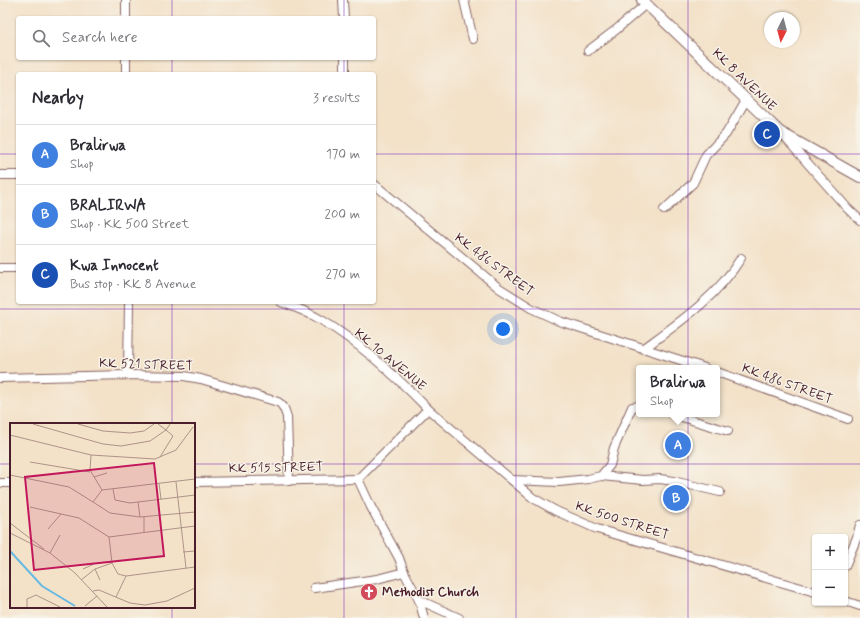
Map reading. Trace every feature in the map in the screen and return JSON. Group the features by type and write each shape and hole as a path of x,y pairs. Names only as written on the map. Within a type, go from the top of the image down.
{"main road":[{"name":"KK 8 AVENUE","path":"644,2 780,132 860,177"}],"street":[{"path":"126,0 126,16"},
{"path":"343,0 344,16"},
{"path":"464,0 473,39"},
{"path":"588,51 617,29 644,2"},
{"path":"126,60 126,72"},
{"path":"345,60 345,72"},
{"path":"664,210 693,183 706,155 726,134 746,100"},
{"path":"780,132 843,204 860,220"},
{"path":"0,175 16,175"},
{"name":"KK 486 STREET","path":"376,186 499,288 531,308 559,321 695,365"},
{"path":"644,349 700,306 731,275 741,258"},
{"path":"0,268 16,268"},
{"path":"128,375 129,304"},
{"name":"KK 10 AVENUE","path":"285,304 323,321 352,341 409,389 428,409 358,479"},
{"name":"KK 486 STREET","path":"720,373 848,419"},
{"name":"KK 521 STREET","path":"0,378 128,375 184,376 201,379 281,403 285,409 287,417 289,481"},
{"path":"601,476 610,466 614,448 632,407 636,406"},
{"name":"KK 500 STREET","path":"428,409 534,498 556,511 597,529 812,591"},
{"path":"682,417 728,431"},
{"path":"512,480 559,482 601,476 643,480 660,479 720,492"},
{"path":"358,479 419,600 424,618"},
{"name":"KK 515 STREET","path":"195,482 358,479"},
{"path":"848,559 857,537 860,524"},
{"path":"314,588 377,579 404,572"},
{"path":"419,600 459,618"},
{"path":"848,602 860,606"}],"place":[{"name":"Kwa Innocent","path":"767,134"},
{"name":"Bralirwa","path":"678,445"},
{"name":"BRALIRWA","path":"676,498"},
{"name":"Methodist Church","path":"369,592"}]}
